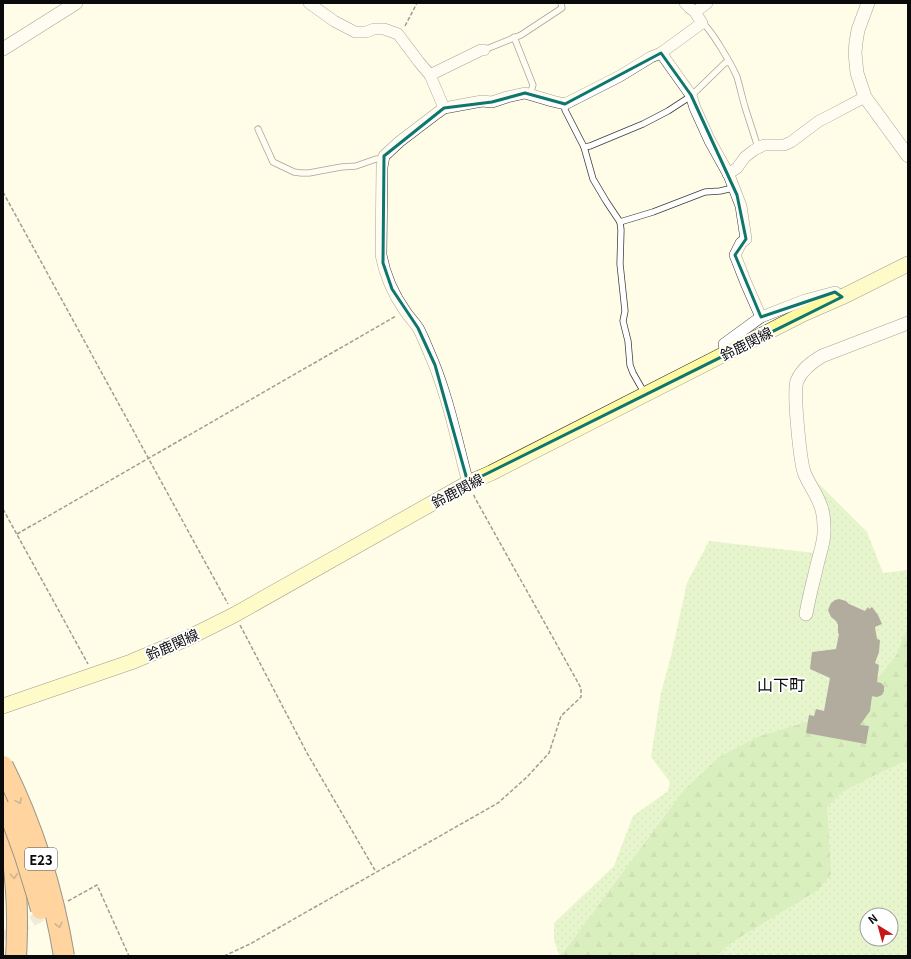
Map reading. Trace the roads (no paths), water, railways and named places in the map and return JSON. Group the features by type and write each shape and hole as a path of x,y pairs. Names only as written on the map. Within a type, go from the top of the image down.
{"highway":[{"name":"E23","path":"3,766 24,813 39,852 52,898 64,956"},
{"name":"E23","path":"3,797 16,829 37,895 50,956"},
{"path":"3,797 15,878 17,918 16,956"},
{"path":"3,909 3,955"}],"main road":[{"name":"鈴鹿関線","path":"3,706 131,662 186,639 234,615 468,483 726,353 908,264"}],"street":[{"path":"3,49 76,3"},
{"path":"310,3 334,21 355,32 384,29 398,34 418,62 430,75 444,108"},
{"path":"468,483 443,389 435,365 418,328 405,312 388,280 381,255 382,167 384,156 399,142 444,108 482,101 492,102 526,93 565,104 620,76 698,28 702,23 696,12 685,3"},
{"path":"696,12 707,3"},
{"path":"868,3 858,30 856,42 855,53 858,73 865,97 908,156"},
{"path":"430,75 481,50 484,50"},
{"path":"661,52 691,96 710,141 728,174 737,195 741,206 746,239 741,243 735,255 761,317"},
{"path":"728,174 737,168 745,157 758,148 764,146 784,145 791,142 819,121 865,97"},
{"path":"726,353 724,344 761,317 805,300 835,292 842,297"},
{"path":"806,614 809,594 824,539 824,528 821,505 804,473 796,401 797,382 807,367 822,356 908,323"}],"lane":[{"path":"484,50 521,35 562,8 561,3"},
{"path":"702,23 706,25 716,39 737,77 758,148"},
{"path":"514,37 533,85 530,94"},
{"path":"584,147 590,146 643,124 668,111 691,96 725,63 729,62"},
{"path":"565,104 565,110 584,147 593,179 620,222 620,264 625,311 623,321 628,341 630,365 645,394"},
{"path":"258,129 273,162 294,172 309,173 341,167 356,166 376,159 383,159"},
{"path":"620,222 653,212 705,192 733,188"}],"tunnel":[{"path":"3,937 64,903"}],"district":[{"name":"山下町","path":"781,684"}]}
